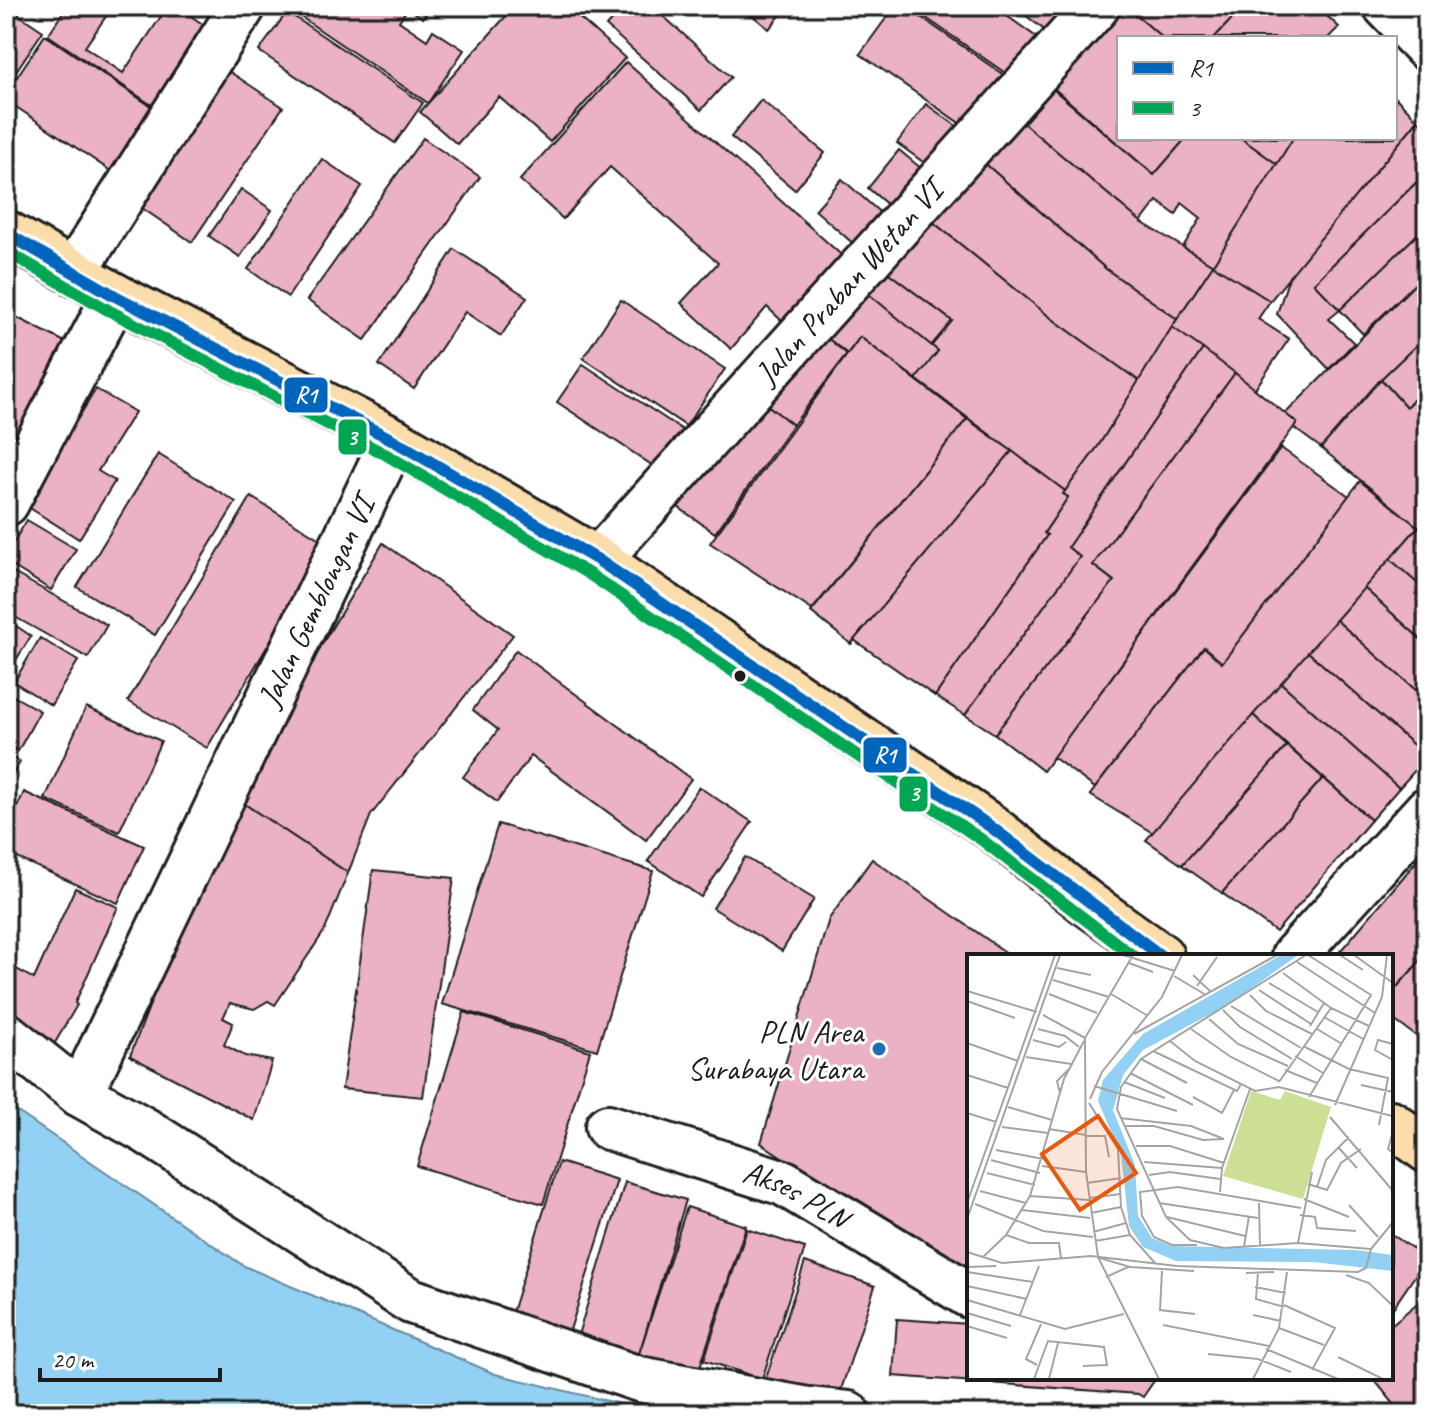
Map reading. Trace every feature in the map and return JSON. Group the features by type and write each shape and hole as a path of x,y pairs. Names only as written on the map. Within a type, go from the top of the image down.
{"main road":[{"path":"6,233 115,296 393,440 598,560 991,827 1088,904 1158,954"},
{"path":"1393,1124 1427,1150"}],"street":[{"path":"74,272 243,6"},
{"name":"Jalan Praban Wetan VI","path":"598,560 1097,6"},
{"path":"1386,6 1427,48"},
{"path":"6,503 115,296"},
{"name":"Jalan Gemblongan VI","path":"80,1094 393,440"},
{"path":"1296,954 1427,810"},
{"path":"6,1035 80,1094 146,1131 411,1301 639,1379 808,1410 848,1414"},
{"name":"Akses PLN","path":"608,1127 784,1183 967,1294"}],"water":[{"path":"6,1104 244,1266 495,1374 662,1414 30,1414 6,1400"}],"building":[{"path":"6,6 43,31 6,86"},
{"path":"67,6 113,6 85,47 123,73 168,6 176,6 210,29 156,108 48,35"},
{"path":"291,6 431,6 423,18 408,8 399,21 427,40 433,30 464,50 428,103 289,9"},
{"path":"515,6 566,6 625,58 550,142 499,97 457,144 420,112"},
{"path":"624,6 652,6 731,77 701,110 606,26"},
{"path":"741,6 788,6 769,29"},
{"path":"895,6 905,6 1008,78 971,131 860,54"},
{"path":"909,6 993,6 1042,41 1014,79"},
{"path":"1030,6 1082,6 1056,39 1024,14"},
{"path":"1118,6 1126,6 1161,36 1117,36 1117,140 1184,140 1154,175 1050,85"},
{"path":"1126,6 1244,6 1216,36 1161,36"},
{"path":"1244,6 1316,6 1339,27 1330,36 1216,36"},
{"path":"287,12 423,103 395,143 259,51"},
{"path":"45,35 161,113 118,176 6,100 6,93"},
{"path":"626,62 857,269 797,335 767,307 731,349 681,303 718,263 610,167 563,219 520,180"},
{"path":"227,70 283,107 192,242 136,204"},
{"path":"1047,84 1154,175 1184,140 1244,140 1277,164 1213,265 1183,247 1201,218 1182,203 1176,215 1157,201 1141,222 1017,118"},
{"path":"1397,99 1418,120 1270,301 1213,265 1292,140 1397,140"},
{"path":"761,100 825,153 795,190 731,137"},
{"path":"926,104 969,135 941,175 897,143"},
{"path":"1017,118 1141,222 1213,265 1177,319 1106,269 981,160"},
{"path":"1418,120 1427,129 1427,172 1314,283 1340,310 1329,319 1354,343 1329,369 1277,314 1289,277"},
{"path":"423,138 480,177 365,340 307,300"},
{"path":"1244,140 1292,140 1277,164"},
{"path":"899,150 928,174 895,211 868,188"},
{"path":"322,159 362,186 288,297 248,269"},
{"path":"981,160 1106,269 1177,319 1139,381 1051,318 928,218"},
{"path":"1427,172 1427,225 1340,310 1314,283"},
{"path":"842,179 893,224 865,254 815,210"},
{"path":"241,189 272,210 240,257 209,236"},
{"path":"928,218 1051,318 1139,381 1099,445 1065,491 916,379 938,351 931,346 952,321 886,271"},
{"path":"1427,225 1427,272 1363,334 1340,310"},
{"path":"454,249 527,297 501,336 465,312 414,389 379,365"},
{"path":"1213,265 1270,301 1258,319 1289,339 1255,389 1172,327"},
{"path":"886,271 952,321 931,346 868,294"},
{"path":"1427,272 1427,335 1381,379 1321,448 1294,428 1297,423 1285,414"},
{"path":"854,282 938,351 916,379 860,337 847,354 815,328"},
{"path":"621,300 725,369 686,426 583,358"},
{"path":"6,312 71,345 6,470"},
{"path":"1172,327 1203,349 1068,547 1080,557 965,715 935,696 1047,535 1044,533 1068,497 1063,494 1099,445"},
{"path":"815,328 847,354 793,425 758,398"},
{"path":"1427,335 1427,387 1406,407 1381,379"},
{"path":"860,337 967,419 812,610 710,543"},
{"path":"1203,349 1235,373 1093,565 1114,581 995,734 965,715 1080,557 1068,547"},
{"path":"583,364 684,431 658,469 557,402"},
{"path":"1235,373 1297,423 1043,771 995,734 1114,581 1093,565"},
{"path":"1381,379 1406,407 1427,387 1427,517 1418,527 1321,448"},
{"path":"96,389 135,412 98,471 115,481 79,539 25,505"},
{"path":"762,401 793,425 715,533 678,507"},
{"path":"967,419 1012,451 851,644 811,612"},
{"path":"1281,448 1349,496 1222,663 1204,647 1095,788 1053,757"},
{"path":"1012,451 1065,491 1063,494 1068,497 1044,533 1047,535 935,696 854,640"},
{"path":"158,454 236,502 155,635 77,587"},
{"path":"1360,481 1418,527 1153,833 1090,795 1204,647 1222,663"},
{"path":"251,497 328,544 207,748 128,701"},
{"path":"27,520 76,549 51,590 6,562 6,554"},
{"path":"1418,527 1427,536 1427,592 1390,559"},
{"path":"383,543 513,635 371,815 348,873 231,795"},
{"path":"1390,559 1427,592 1427,645 1364,588"},
{"path":"10,571 107,625 88,658 6,612 6,577"},
{"path":"1364,588 1427,645 1427,700 1336,620"},
{"path":"6,619 31,636 6,676"},
{"path":"1336,620 1427,700 1427,757 1308,652"},
{"path":"40,638 78,661 51,705 14,682"},
{"path":"516,650 691,779 646,840 531,756 497,802 463,777 498,730 473,710"},
{"path":"1308,652 1427,757 1399,788 1281,683"},
{"path":"1281,683 1399,788 1371,820 1253,715"},
{"path":"6,692 40,711 18,751 6,744"},
{"path":"86,707 161,741 119,832 45,799"},
{"path":"1253,715 1287,746 1182,865 1146,840"},
{"path":"1287,746 1323,778 1222,893 1182,865"},
{"path":"6,754 20,762 7,785 6,785"},
{"path":"1323,778 1371,820 1276,932 1222,893"},
{"path":"699,787 752,822 701,897 648,861"},
{"path":"24,792 144,846 118,903 6,853 6,831"},
{"path":"231,795 348,873 325,930 275,1005 268,1001 254,1009 230,1003 223,1018 233,1023 224,1045 245,1056 272,1061 254,1120 130,1056"},
{"path":"498,824 653,871 597,1050 442,1004"},
{"path":"1427,849 1427,953 1393,992 1393,954 1338,954"},
{"path":"745,857 814,899 782,951 713,908"},
{"name":"PLN Area Surabaya Utara","path":"872,859 1008,954 967,954 967,1281 761,1143 829,919"},
{"path":"373,870 454,878 423,1097 342,1089"},
{"path":"75,888 118,907 75,1003 77,1005 52,1048 6,1022 6,963 34,979"},
{"path":"1427,953 1427,1023 1416,1036 1393,1019 1393,992"},
{"path":"464,1012 590,1051 543,1204 417,1166"},
{"path":"559,1162 617,1180 565,1346 507,1328"},
{"path":"625,1182 686,1200 635,1367 574,1348"},
{"path":"687,1207 746,1226 695,1382 636,1363"},
{"path":"747,1229 805,1248 762,1379 704,1360"},
{"path":"1393,1235 1427,1258 1393,1308"},
{"path":"805,1262 875,1286 836,1405 765,1381"},
{"path":"1421,1300 1427,1301 1427,1414 1402,1414 1376,1382 1393,1380 1393,1323"},
{"path":"897,1319 967,1324 967,1380 1155,1380 1143,1397 1138,1394 893,1376"}],"transit line":[{"name":"R1","path":"6,233 115,296 393,440 598,560 991,827 1158,954"},
{"name":"3","path":"6,251 108,310 385,454 589,574 982,840 1130,954"}],"place":[{"name":"PLN Area Surabaya Utara","path":"879,1049"}]}
